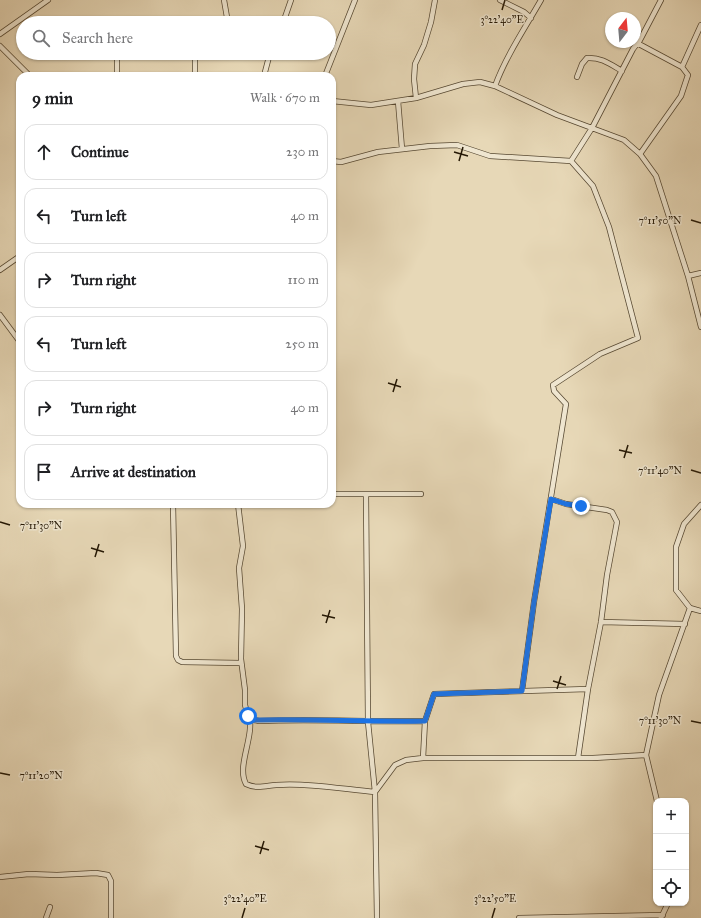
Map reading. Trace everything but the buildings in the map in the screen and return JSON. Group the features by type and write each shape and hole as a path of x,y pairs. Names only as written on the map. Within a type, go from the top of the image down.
{"street":[{"path":"25,16 48,0"},
{"path":"224,0 227,16"},
{"path":"285,16 291,0"},
{"path":"336,47 355,0"},
{"path":"416,98 414,79 416,64 432,22 435,0"},
{"path":"500,0 524,12 531,18"},
{"path":"495,86 503,68 541,0"},
{"path":"641,37 661,0"},
{"path":"0,34 16,23"},
{"path":"682,67 701,25"},
{"path":"640,154 681,96 688,75 682,67 641,45"},
{"path":"0,46 26,72"},
{"path":"571,161 592,128 633,48"},
{"path":"577,77 582,64 587,58 594,57 602,59 622,71"},
{"path":"117,60 117,72"},
{"path":"195,60 195,72"},
{"path":"265,72 268,60"},
{"path":"326,72 331,60"},
{"path":"336,101 371,105 416,98 463,84 480,82 495,86 557,115 624,140 640,154 656,176 688,276 701,327"},
{"path":"398,101 402,149"},
{"path":"336,161 341,162 378,152 430,146 457,145 490,156 571,161 594,186 609,227 638,338 600,354 553,384 554,391 566,404 534,602 522,691"},
{"path":"0,270 16,259"},
{"path":"688,276 701,273"},
{"path":"0,315 16,337"},
{"path":"336,494 421,494"},
{"path":"366,494 368,722 375,792 377,918"},
{"path":"551,499 566,504 607,510 612,512 617,522 607,575 601,622 588,689 578,758"},
{"path":"701,505 684,524 676,546 676,590 690,608 701,611"},
{"path":"173,508 176,656 178,660 182,662 241,664"},
{"path":"238,508 243,546 239,568 242,609 240,644 245,705 248,716 249,714 254,720 368,722 425,721"},
{"path":"656,798 646,755 659,695 690,608"},
{"path":"601,622 685,624"},
{"path":"423,758 425,721 434,694 588,689"},
{"path":"249,714 251,728 242,775 246,784 256,788 281,785 303,785 375,792"},
{"path":"375,792 395,765 406,760 423,758 593,758 646,755"},
{"path":"0,877 29,874 57,875 96,873 108,875 111,881 110,918"},
{"path":"520,918 662,916 667,906"},
{"path":"46,918 50,907"}],"route":[{"path":"248,716 249,714 254,720 346,720 368,722 425,721 434,694 522,691 534,602 551,499 566,504 581,506"}]}
